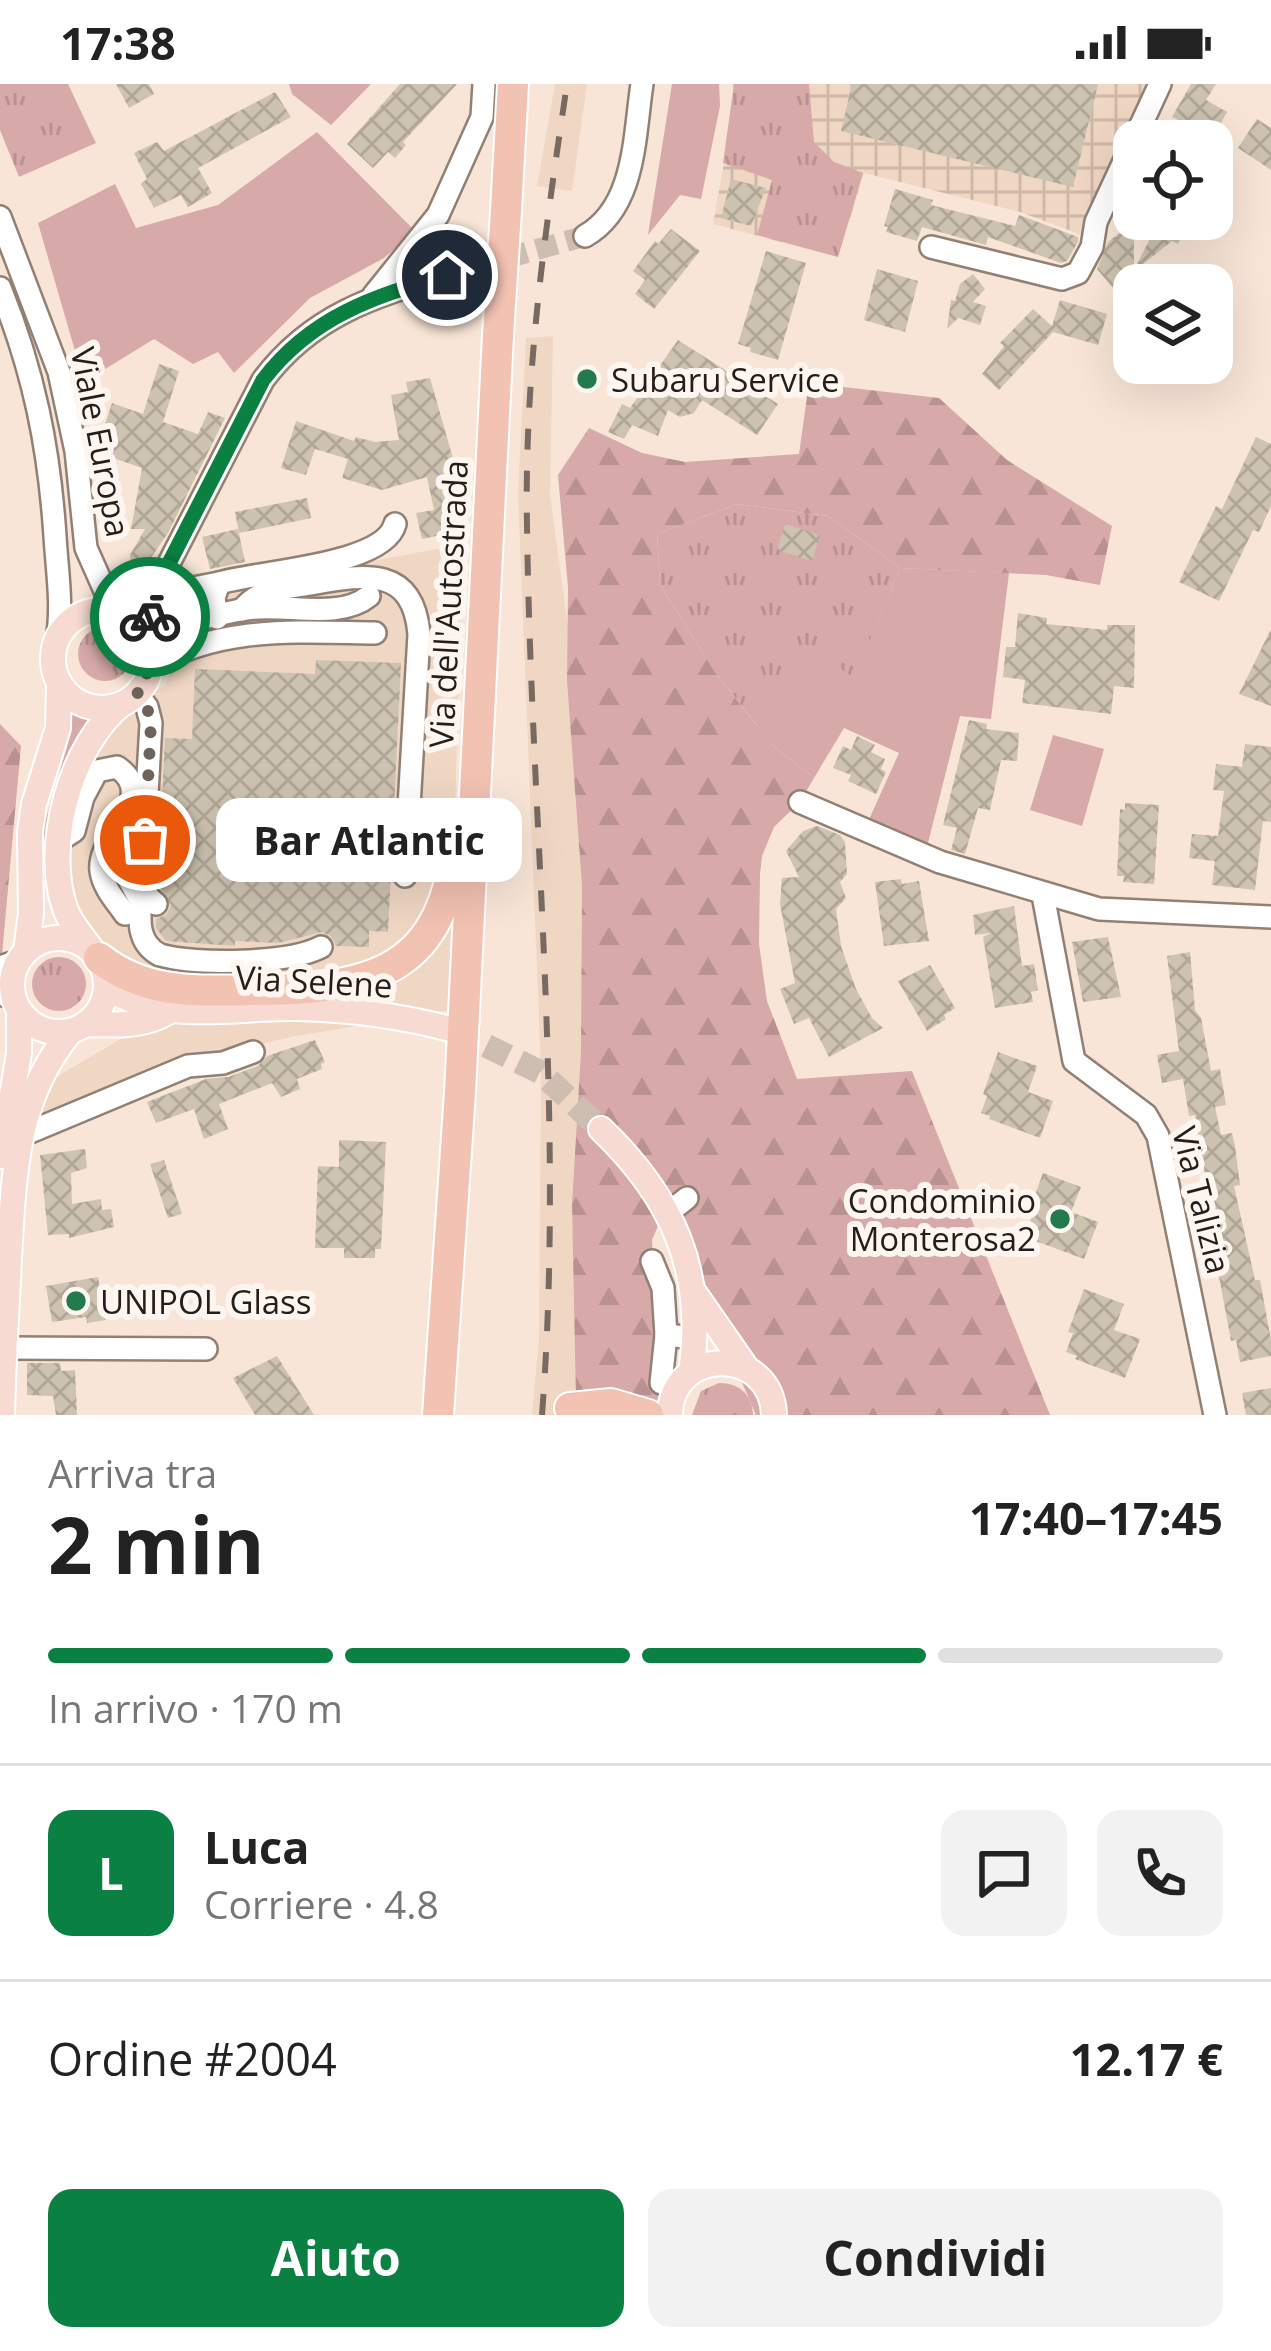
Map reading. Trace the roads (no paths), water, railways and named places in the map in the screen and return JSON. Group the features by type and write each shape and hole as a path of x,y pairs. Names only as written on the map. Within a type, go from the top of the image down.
{"highway":[{"name":"Via dell'Autostrada","path":"438,1415 460,1092 513,84"},
{"path":"99,965 143,983 187,992 327,988 369,979 406,957 428,932 448,890 458,830 466,689 482,635"},
{"path":"570,1408 611,1404 648,1415"}],"main road":[{"path":"0,1177 19,1053 11,1001 15,959 31,914 30,832 34,803 58,728 59,682 53,654 64,628 86,612 114,611 138,625 146,637 151,667 131,698 96,728 77,764 60,840 65,910 99,965 104,1001 46,1066 18,1137 1,1345 2,1415"},
{"path":"59,682 80,703 95,707 131,698"},
{"path":"15,959 38,942 66,938 99,965"},
{"name":"Via Selene","path":"99,965 140,1005 170,1010 348,1010 392,1014 454,1030"},
{"path":"11,1001 42,1029 78,1028"},
{"name":"Via Selene","path":"78,1028 146,1022 170,1010"},
{"path":"602,1129 678,1206 695,1293 691,1372"},
{"path":"695,1293 745,1366 768,1388 774,1415"},
{"path":"670,1415 675,1390 691,1372 713,1362 745,1366"}],"street":[{"path":"373,296 438,215 482,117 484,84"},
{"path":"585,236 611,216 626,186 642,84"},
{"path":"932,247 1062,279 1078,273 1092,247 1096,222 1160,84"},
{"name":"Viale Europa","path":"0,217 59,372 76,451 88,555 114,611"},
{"path":"146,637 165,571 263,380 280,357 305,336 373,296 447,275"},
{"name":"Viale Europa","path":"0,288 6,319 40,410 49,454 60,585 56,640"},
{"path":"183,590 361,554 383,543 395,524"},
{"path":"114,611 165,571"},
{"path":"232,642 242,610 251,599 268,592 360,575 386,579 414,607 418,634 405,876"},
{"path":"219,583 214,598 232,642"},
{"path":"242,610 349,607 369,596"},
{"path":"146,637 182,636 255,620 375,626 255,633 232,642 185,649 151,667"},
{"path":"146,637 162,629 232,642"},
{"path":"131,698 147,707 151,723 136,899 143,940 150,950 164,957 267,957 321,947"},
{"path":"60,840 74,831 97,770 117,767 130,779 131,806 101,863 108,889 136,899"},
{"path":"800,802 890,843 1043,895 1099,909 1271,920"},
{"name":"Via Talizia","path":"1043,895 1074,1061 1146,1115 1158,1136 1215,1415"},
{"path":"18,1137 188,1066 223,1063 253,1052"},
{"path":"28,1105 40,1117 61,1121"},
{"path":"652,1262 663,1288 666,1335 661,1383"},
{"path":"666,1335 694,1338"},
{"path":"1,1345 206,1349"}],"tunnel":[{"path":"447,275 585,236"},
{"path":"454,1030 540,1072 601,1129"}],"railway":[{"path":"542,1415 550,1193 527,470 538,304 567,84"}],"place":[{"name":"Subaru Service","path":"587,379"},
{"name":"Bar Atlantic","path":"145,840"},
{"name":"Condominio Monterosa2","path":"1060,1219"},
{"name":"UNIPOL Glass","path":"76,1301"}]}
